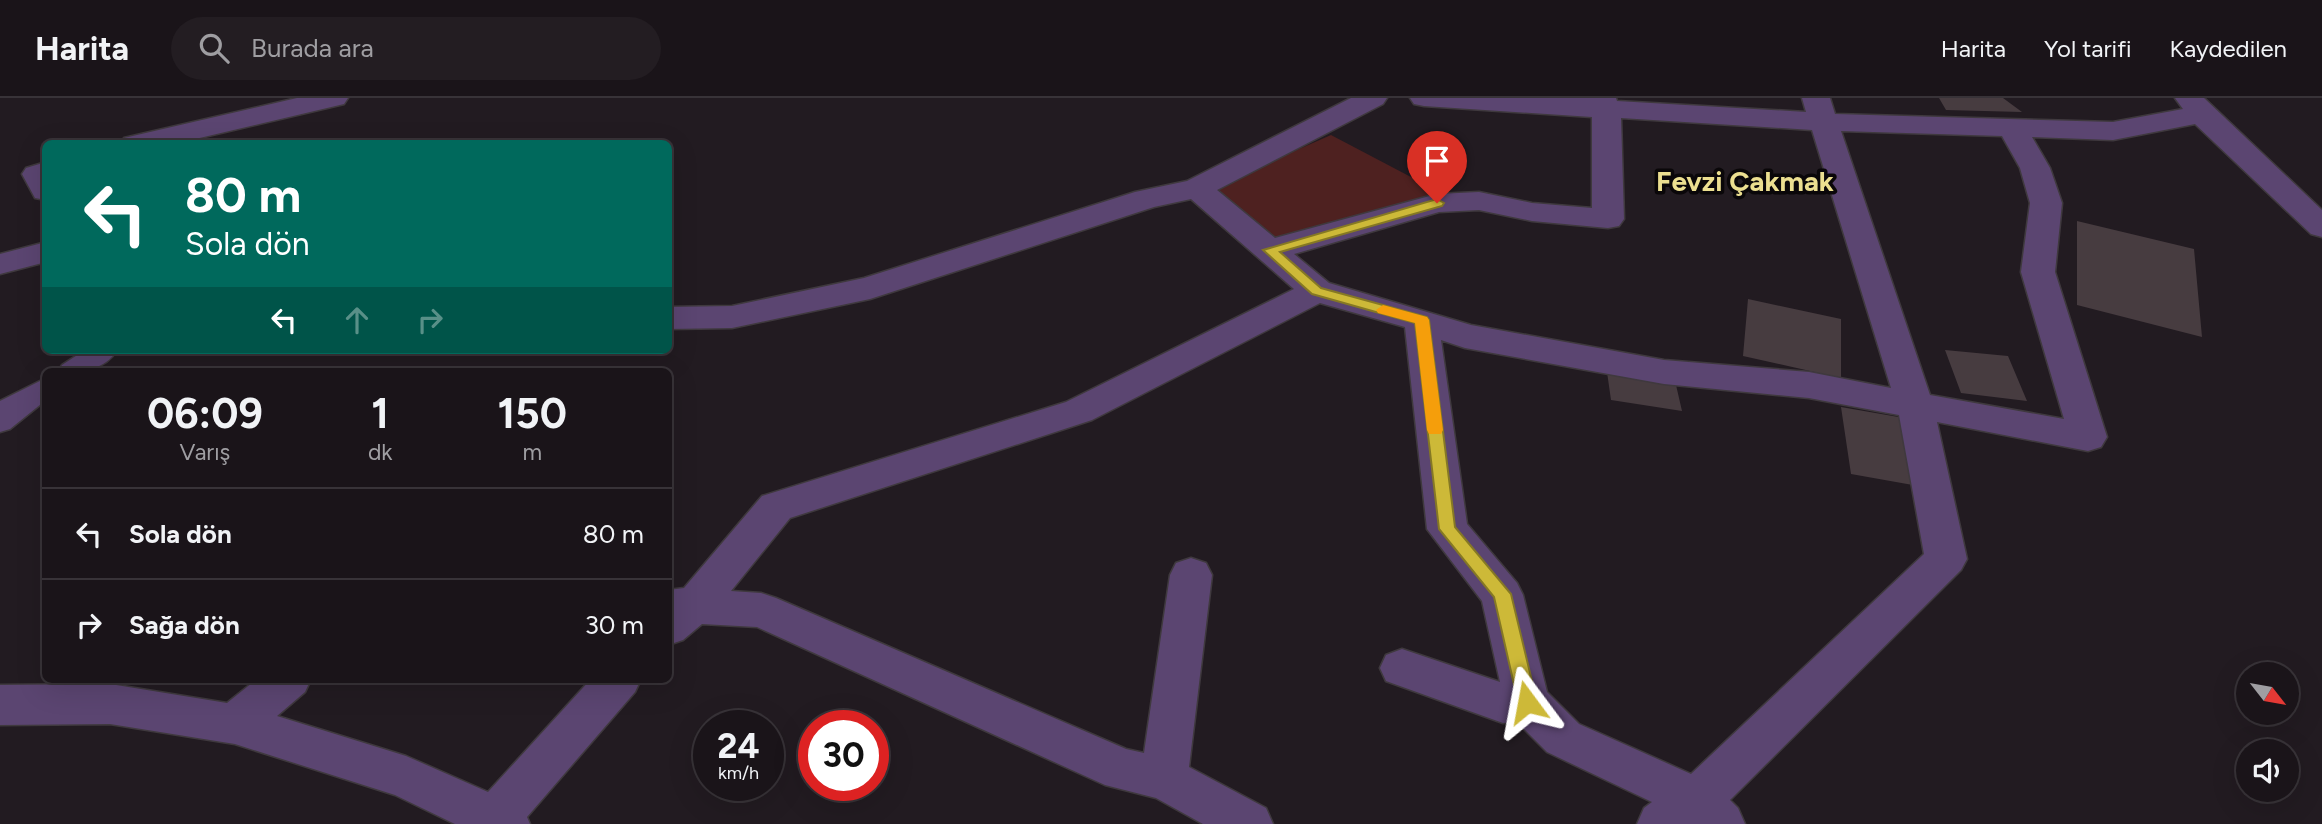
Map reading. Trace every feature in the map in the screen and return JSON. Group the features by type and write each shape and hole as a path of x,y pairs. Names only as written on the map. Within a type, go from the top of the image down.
{"street":[{"path":"151,140 334,98"},
{"path":"672,317 732,317 870,288 1146,199 1197,188 1373,98"},
{"path":"1424,98 1821,110 2012,128 2113,131 2195,106 2322,228"},
{"path":"1270,250 1437,203 1479,201 1532,212 1608,219 1604,103"},
{"path":"1422,320 1447,529 1502,594 1527,702 1563,738 1693,816 1946,559 1915,404 1821,110"},
{"path":"1197,188 1317,291 1422,320 1465,336 1664,372 1809,385 2088,437 2038,272 2046,202 2035,168 2012,128"},
{"path":"0,264 42,253"},
{"path":"677,613 776,507 1079,411 1317,291"},
{"path":"76,368 98,354"},
{"path":"6,413 42,390"},
{"path":"1164,778 1191,575"},
{"path":"677,613 761,610 1122,770 1164,778 1250,824"},
{"path":"1402,668 1503,703 1527,702"},
{"path":"235,724 284,683"},
{"path":"0,705 110,704 235,724 405,777 501,821 616,683"}],"shaded area":[{"path":"1331,135 1449,197 1291,257 1212,187"}],"building":[{"path":"1939,98 2003,98 2022,112 1946,110"},
{"path":"2077,221 2194,249 2202,337 2077,305"},
{"path":"1748,299 1841,319 1841,378 1743,356"},
{"path":"1945,350 2008,356 2027,401 1961,393"},
{"path":"1607,372 1676,385 1682,411 1611,400"},
{"path":"1841,407 1910,419 1924,487 1851,474"}],"slow traffic":[{"path":"1383,310 1422,320 1435,430"}],"district":[{"name":"Fevzi Çakmak","path":"1745,181"}],"route":[{"path":"1437,203 1270,250 1317,291 1422,320 1447,529 1502,594 1527,702"}]}
